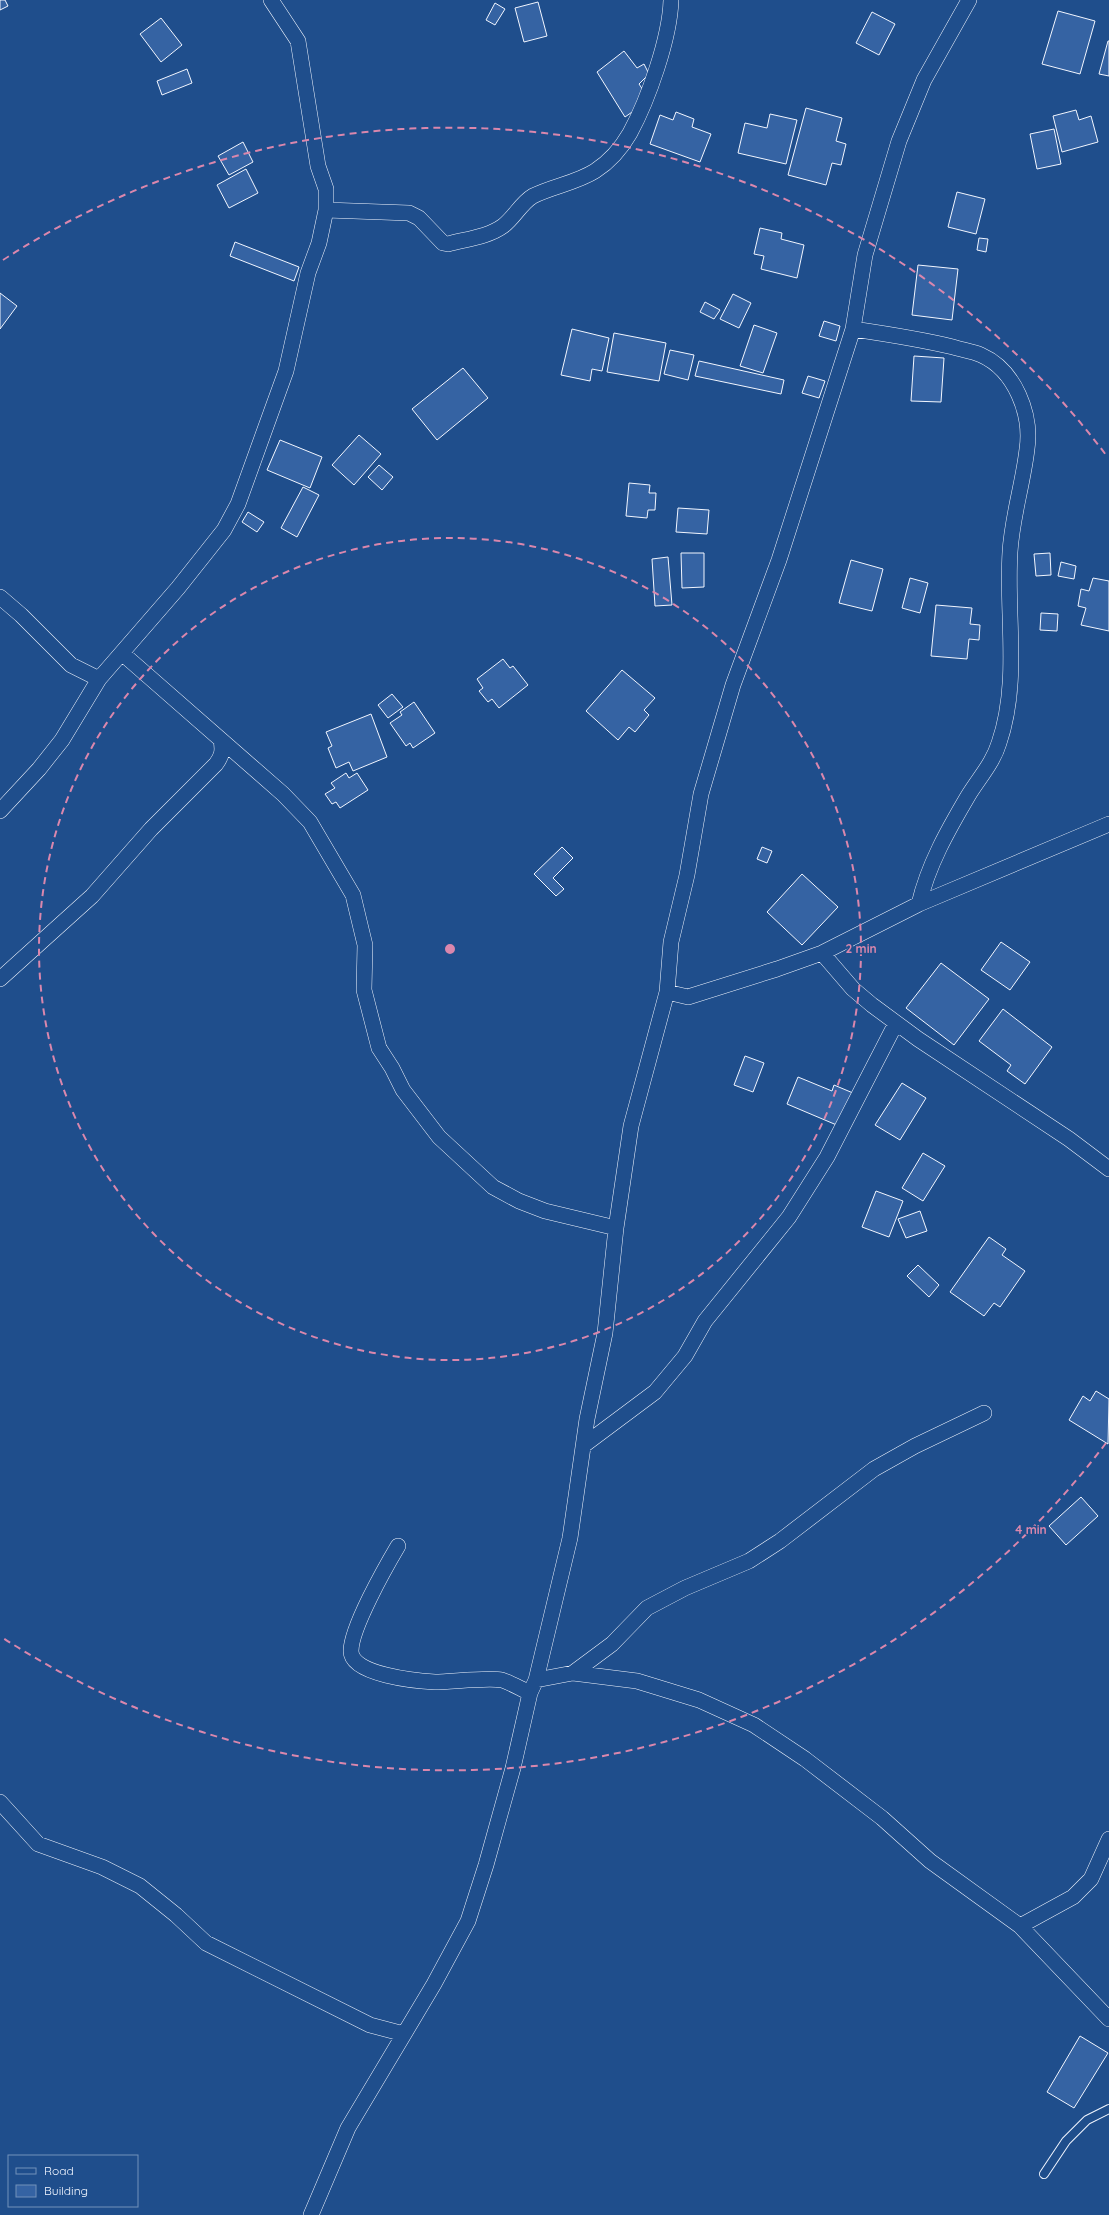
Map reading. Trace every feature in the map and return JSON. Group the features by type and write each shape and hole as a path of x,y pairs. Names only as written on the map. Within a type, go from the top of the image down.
{"street":[{"path":"0,811 39,769 62,740 99,679 123,654 224,530 238,504 286,371 308,273 319,243 326,210 326,189 318,166 298,41 271,0"},
{"path":"326,210 409,213 419,218 442,243 448,244 482,236 502,226 532,197 574,182 596,171 616,153 629,134 640,110 665,37 671,0"},
{"path":"311,2215 348,2128 434,1984 468,1921 486,1865 513,1768 570,1538 584,1445 605,1333 616,1228 632,1126 667,992 671,942 687,875 701,794 733,685 779,560 853,329 865,255 899,141 924,80 969,0"},
{"path":"853,329 934,342 981,355 998,365 1012,384 1023,405 1027,421 1027,448 1010,552 1011,636 1005,720 999,744 988,766 969,794 925,879 919,904"},
{"path":"0,597 21,615 71,665 99,679"},
{"path":"123,654 283,794 310,822 342,873 353,895 361,923 365,945 364,990 379,1048 418,1111 439,1137 493,1187 520,1201 545,1211 591,1224 616,1228"},
{"path":"0,979 92,896 151,829 216,764 221,757 221,740"},
{"path":"667,992 688,997 822,953 919,904 1109,824"},
{"path":"822,953 853,989 896,1023 1069,1140 1109,1169"},
{"path":"584,1445 655,1392 685,1356 705,1322 789,1217 827,1158 896,1023"},
{"path":"398,1546 381,1577 353,1638 351,1652 356,1663 370,1672 417,1681 501,1680 533,1686 573,1673 612,1644 648,1608 685,1588 748,1561 780,1541 874,1469 915,1446 984,1413"},
{"path":"573,1673 637,1680 699,1700 754,1726 811,1763 882,1818 930,1860 1020,1926 1109,2019"},
{"path":"0,1802 38,1844 102,1867 140,1886 176,1915 206,1943 370,2025 404,2034"},
{"path":"1020,1926 1073,1897 1091,1879 1109,1839"}],"lane":[{"path":"1044,2174 1066,2141 1087,2120 1109,2109"}],"building":[{"path":"0,0 5,0 8,6 0,10"},
{"path":"538,2 547,36 524,42 515,8"},
{"path":"495,3 505,9 495,25 486,20"},
{"path":"1058,11 1095,21 1080,74 1042,64"},
{"path":"872,12 895,24 879,55 856,43"},
{"path":"161,18 182,45 161,62 140,34"},
{"path":"1109,41 1109,76 1099,74"},
{"path":"624,51 637,68 644,64 649,74 639,84 643,90 635,110 625,117 597,72"},
{"path":"187,69 192,83 162,95 157,81"},
{"path":"806,108 842,118 836,141 846,144 841,165 832,163 826,185 788,175"},
{"path":"1076,110 1079,120 1091,116 1098,142 1062,152 1053,116"},
{"path":"676,112 694,119 692,127 711,134 700,162 650,144 660,115 673,120"},
{"path":"770,114 797,120 786,164 738,153 745,123 767,128"},
{"path":"1054,129 1061,164 1037,169 1030,134"},
{"path":"243,142 253,162 229,175 218,156"},
{"path":"246,169 258,193 229,208 217,185"},
{"path":"957,192 985,199 976,234 948,227"},
{"path":"760,228 782,233 781,239 804,245 797,278 761,269 764,256 754,254"},
{"path":"979,238 988,239 986,252 977,250"},
{"path":"235,242 299,267 294,281 230,256"},
{"path":"918,265 958,269 952,320 912,315"},
{"path":"0,293 17,306 0,329"},
{"path":"733,294 751,303 739,328 720,319"},
{"path":"705,302 720,310 714,319 700,312"},
{"path":"824,321 840,326 836,341 819,336"},
{"path":"754,325 777,333 763,373 740,366"},
{"path":"572,329 609,338 602,371 592,369 590,381 561,375"},
{"path":"614,333 666,343 659,381 607,372"},
{"path":"670,350 694,355 688,380 664,374"},
{"path":"914,356 944,358 941,402 911,401"},
{"path":"699,361 784,380 781,394 695,376"},
{"path":"463,368 488,398 437,440 412,409"},
{"path":"808,376 825,381 819,398 802,393"},
{"path":"359,435 381,454 354,485 332,465"},
{"path":"280,440 322,457 310,488 267,470"},
{"path":"379,465 393,477 382,490 368,477"},
{"path":"629,483 650,485 649,493 656,493 655,510 648,510 647,518 626,516"},
{"path":"303,487 319,495 297,537 281,528"},
{"path":"678,508 709,510 707,534 676,532"},
{"path":"248,512 264,522 257,532 242,522"},
{"path":"681,553 704,553 704,587 682,588"},
{"path":"1050,553 1051,575 1036,576 1034,554"},
{"path":"668,557 672,605 655,606 652,559"},
{"path":"851,560 883,569 872,611 839,603"},
{"path":"1061,562 1076,566 1074,579 1058,576"},
{"path":"910,578 928,583 920,613 902,608"},
{"path":"1093,578 1109,581 1109,631 1081,625 1086,608 1078,606 1081,589 1089,591"},
{"path":"936,605 972,608 970,624 980,625 979,640 969,639 967,659 931,656"},
{"path":"1041,613 1058,614 1057,631 1040,630"},
{"path":"503,659 510,668 513,666 528,685 499,708 492,699 488,702 479,691 483,688 477,679"},
{"path":"622,670 655,698 644,710 649,715 635,732 629,727 618,740 586,711"},
{"path":"392,694 403,707 388,718 378,705"},
{"path":"414,702 435,733 413,748 410,743 406,746 390,723 402,715 400,712"},
{"path":"371,714 387,757 353,771 349,762 336,768 328,748 332,746 326,732"},
{"path":"346,773 349,778 357,773 368,790 340,808 336,802 332,804 325,794 335,788 331,783"},
{"path":"562,847 573,858 553,878 564,889 556,896 534,874"},
{"path":"762,847 772,851 767,863 757,859"},
{"path":"802,874 838,907 802,945 767,912"},
{"path":"1001,942 1030,962 1010,990 981,970"},
{"path":"941,963 989,999 954,1045 906,1008"},
{"path":"1003,1009 1052,1047 1025,1084 1007,1071 1011,1065 979,1041"},
{"path":"745,1056 764,1063 753,1092 734,1085"},
{"path":"798,1077 832,1091 834,1085 853,1093 839,1126 787,1104"},
{"path":"902,1083 926,1098 900,1140 875,1125"},
{"path":"923,1153 945,1166 923,1201 902,1188"},
{"path":"876,1191 903,1201 889,1237 862,1227"},
{"path":"920,1211 927,1231 906,1238 898,1219"},
{"path":"989,1237 1006,1249 1002,1255 1025,1271 1000,1307 994,1303 984,1316 950,1292"},
{"path":"918,1265 939,1285 929,1297 907,1276"},
{"path":"1096,1391 1109,1399 1108,1444 1069,1420 1083,1396 1090,1401"},
{"path":"1081,1497 1098,1516 1066,1545 1049,1526"},
{"path":"1080,2036 1108,2053 1074,2108 1047,2092"}]}
